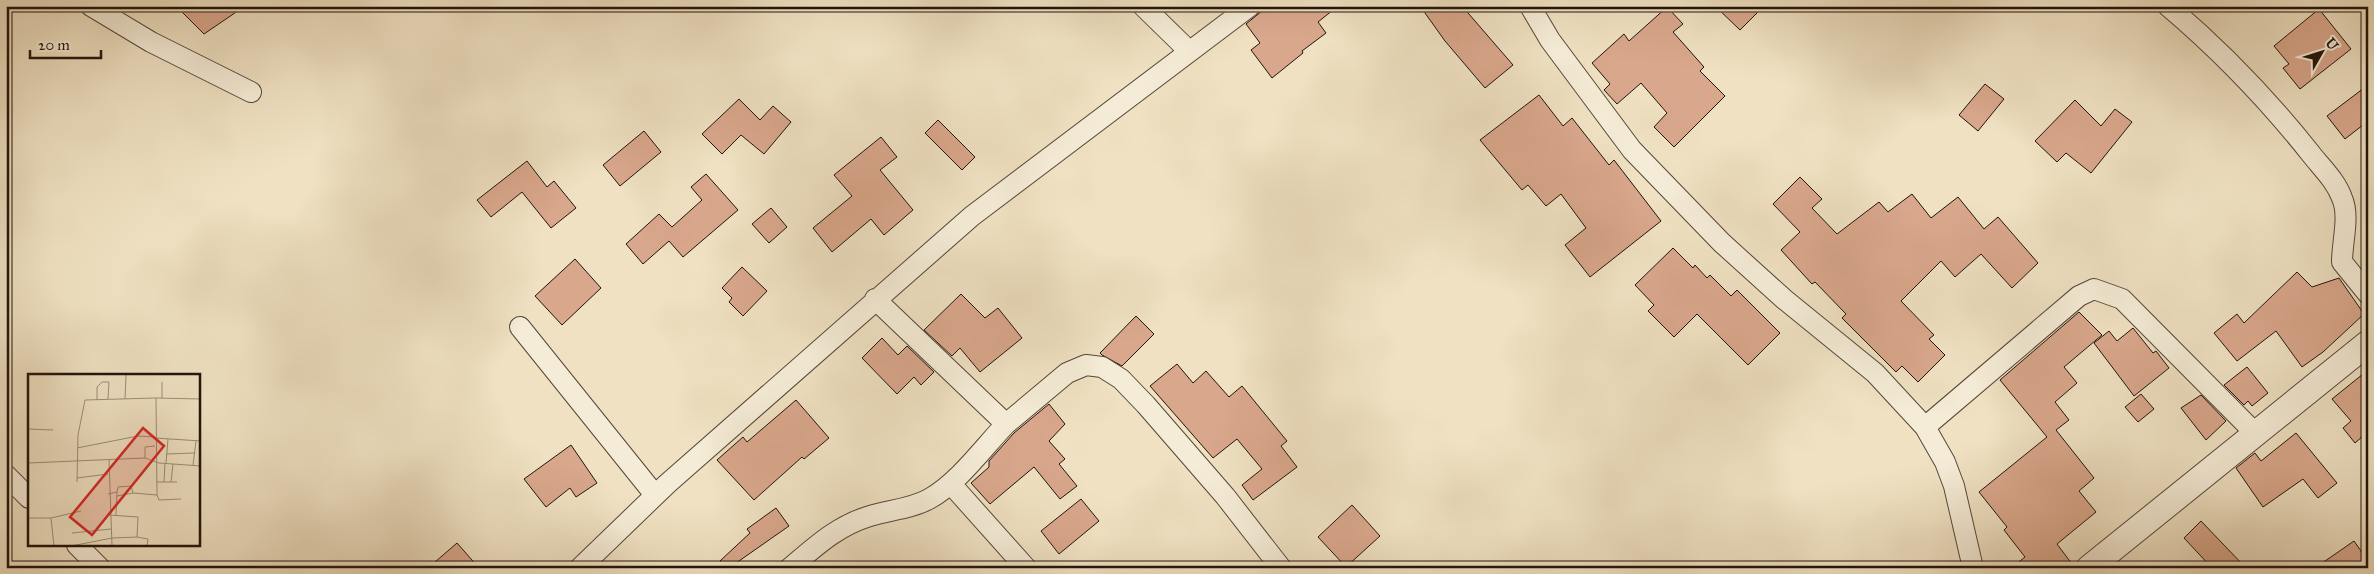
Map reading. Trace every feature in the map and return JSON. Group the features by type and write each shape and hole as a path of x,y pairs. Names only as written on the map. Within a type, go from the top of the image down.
{"street":[{"path":"91,6 151,42 251,92"},
{"path":"1143,6 1189,52"},
{"path":"580,568 655,495 875,299 972,216 1250,6"},
{"path":"1530,6 1550,40 1632,150 1722,243 1784,299 1875,373 1925,427 1944,462 1954,486 1972,568"},
{"path":"2168,6 2200,33 2290,128 2335,184 2343,198 2345,211 2342,262 2368,294"},
{"path":"1925,427 2078,296 2094,289 2122,299 2255,433"},
{"path":"875,299 1006,424"},
{"path":"520,327 655,495"},
{"path":"2089,568 2368,343"},
{"path":"790,568 834,531 870,516 901,510 929,500 951,484 1006,424 1067,372 1086,365 1102,367 1121,380 1146,405 1225,496 1281,568"},
{"path":"6,476 28,497"},
{"path":"951,484 1026,568"},
{"path":"78,546 100,568"}],"building":[{"path":"176,6 245,6 204,34"},
{"path":"1268,6 1338,6 1318,22 1326,33 1302,51 1303,53 1272,78 1251,50 1260,43 1246,24"},
{"path":"1420,6 1462,6 1513,65 1485,88 1445,41"},
{"path":"1715,6 1764,6 1740,30"},
{"path":"1667,7 1683,24 1673,32 1704,67 1700,71 1725,96 1674,147 1654,127 1667,113 1641,83 1617,104 1604,90 1610,84 1592,63 1624,34 1629,41"},
{"path":"2319,9 2351,49 2300,89 2283,68 2289,64 2274,46"},
{"path":"1985,84 2004,99 1978,131 1959,115"},
{"path":"2368,85 2368,121 2345,139 2327,116"},
{"path":"1539,95 1563,126 1572,118 1609,165 1614,160 1661,221 1590,277 1565,245 1586,228 1561,194 1546,206 1528,185 1522,190 1480,140"},
{"path":"739,99 760,120 773,106 791,122 764,154 741,135 722,154 702,134"},
{"path":"2075,100 2101,126 2115,109 2132,122 2091,173 2066,153 2057,162 2035,141"},
{"path":"938,120 975,157 962,170 925,133"},
{"path":"644,131 661,152 620,186 603,165"},
{"path":"881,137 897,157 880,170 913,210 884,235 871,219 832,252 813,228 852,196 834,175"},
{"path":"527,161 547,187 554,181 576,208 551,228 522,192 491,217 477,200"},
{"path":"706,174 738,210 683,257 669,241 643,264 626,244 659,214 672,227 702,200 691,187"},
{"path":"1800,177 1822,199 1812,208 1837,234 1879,202 1888,212 1912,194 1931,218 1958,197 1984,229 1998,217 2038,263 2012,288 1981,254 1955,277 1941,261 1901,301 1934,335 1929,339 1945,355 1918,382 1902,366 1896,372 1842,318 1846,314 1815,282 1812,284 1781,250 1800,232 1773,204"},
{"path":"771,208 787,227 769,243 752,224"},
{"path":"1673,248 1693,268 1695,265 1707,278 1710,275 1731,296 1737,290 1780,333 1748,365 1697,314 1674,337 1648,311 1654,305 1635,285"},
{"path":"575,259 601,288 562,325 535,296"},
{"path":"742,267 767,291 743,316 729,302 732,298 722,288"},
{"path":"2297,272 2312,287 2339,278 2364,314 2323,352 2302,367 2276,331 2237,361 2214,333 2237,314 2244,323"},
{"path":"961,294 985,318 998,308 1022,338 980,372 960,348 952,356 924,330"},
{"path":"2079,312 2102,335 2064,367 2077,383 2055,402 2069,420 2056,430 2094,478 2079,491 2096,512 2057,544 2075,568 2011,568 2025,557 2004,530 2007,527 1979,492 2047,437 2000,380"},
{"path":"1136,316 1154,334 1122,366 1100,353"},
{"path":"2133,328 2153,353 2156,351 2169,368 2134,396 2094,343 2109,331 2117,341"},
{"path":"882,338 898,355 907,346 934,372 921,385 914,377 897,394 862,358"},
{"path":"1177,364 1193,383 1206,371 1229,397 1242,386 1287,441 1281,446 1297,467 1253,500 1242,485 1262,469 1237,439 1213,458 1150,386"},
{"path":"2247,367 2268,393 2252,406 2248,401 2244,405 2224,385"},
{"path":"2368,370 2368,442 2363,436 2355,443 2343,428 2351,421 2332,399"},
{"path":"2141,394 2154,409 2138,422 2125,407"},
{"path":"2201,395 2226,421 2206,440 2181,408"},
{"path":"796,400 829,438 804,459 802,457 754,500 717,460 743,437 747,442"},
{"path":"1049,404 1065,424 1049,441 1065,459 1059,464 1077,486 1060,499 1034,467 990,504 971,483 989,467 989,461 1014,433"},
{"path":"2296,433 2337,483 2318,498 2303,479 2263,507 2236,468 2255,453 2261,461"},
{"path":"571,445 597,483 576,497 570,488 546,507 524,479"},
{"path":"1081,499 1099,521 1059,554 1041,531"},
{"path":"1352,505 1380,536 1346,567 1318,537"},
{"path":"776,508 789,526 729,568 725,568 720,561 750,533 747,529"},
{"path":"2201,521 2246,568 2212,568 2184,538"},
{"path":"2354,541 2368,561 2368,568 2315,568"},
{"path":"457,543 479,568 428,568"}]}
